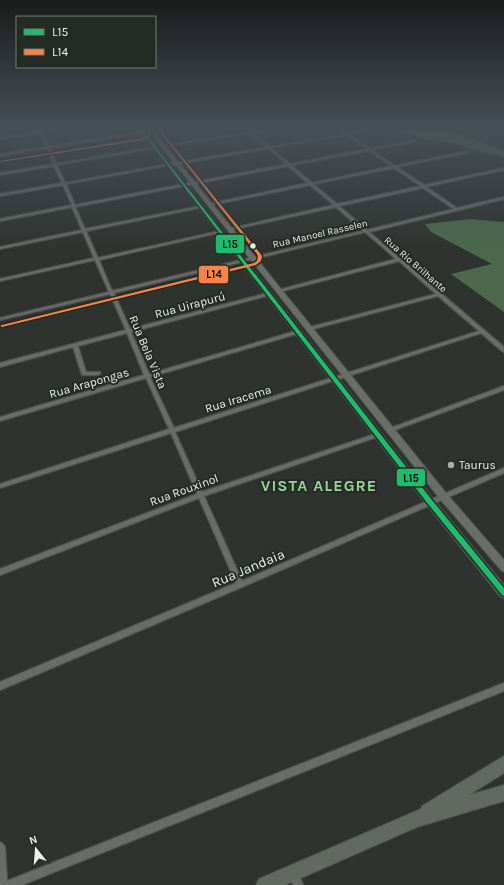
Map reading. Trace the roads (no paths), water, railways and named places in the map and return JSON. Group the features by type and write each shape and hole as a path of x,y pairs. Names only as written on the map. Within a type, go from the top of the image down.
{"highway":[{"path":"265,885 296,879 416,819 504,764"},
{"path":"416,819 504,793"}],"main road":[{"path":"171,168 430,502 504,593"},
{"path":"181,168 443,496 504,567"}],"street":[{"path":"0,174 32,168"},
{"name":"Rua Bela Vista","path":"58,168 147,376 240,585"},
{"path":"0,195 151,168"},
{"path":"0,220 272,168"},
{"name":"Rua Rio Brilhante","path":"294,168 504,350"},
{"path":"211,204 389,168"},
{"path":"397,168 456,209"},
{"path":"230,229 503,169"},
{"name":"Rua Manoel Rasselen","path":"0,319 253,257 504,198"},
{"path":"0,248 200,207"},
{"path":"0,280 220,232"},
{"path":"279,291 399,260"},
{"name":"Rua Uirapurú","path":"0,365 269,294"},
{"path":"309,329 439,294"},
{"name":"Rua Iracema","path":"0,486 172,430 348,376 482,331"},
{"name":"Rua Arapongas","path":"0,419 298,332"},
{"path":"75,345 84,374 98,373"},
{"path":"390,430 504,388"},
{"name":"Rua Rouxinol","path":"0,572 200,495 378,435"},
{"name":"Rua Jandaia","path":"0,686 240,585 504,470"},
{"path":"10,885 504,687"},
{"path":"0,847 3,885"}],"place":[{"name":"Taurus","path":"451,465"}],"district":[{"name":"VISTA ALEGRE","path":"319,485"}]}
